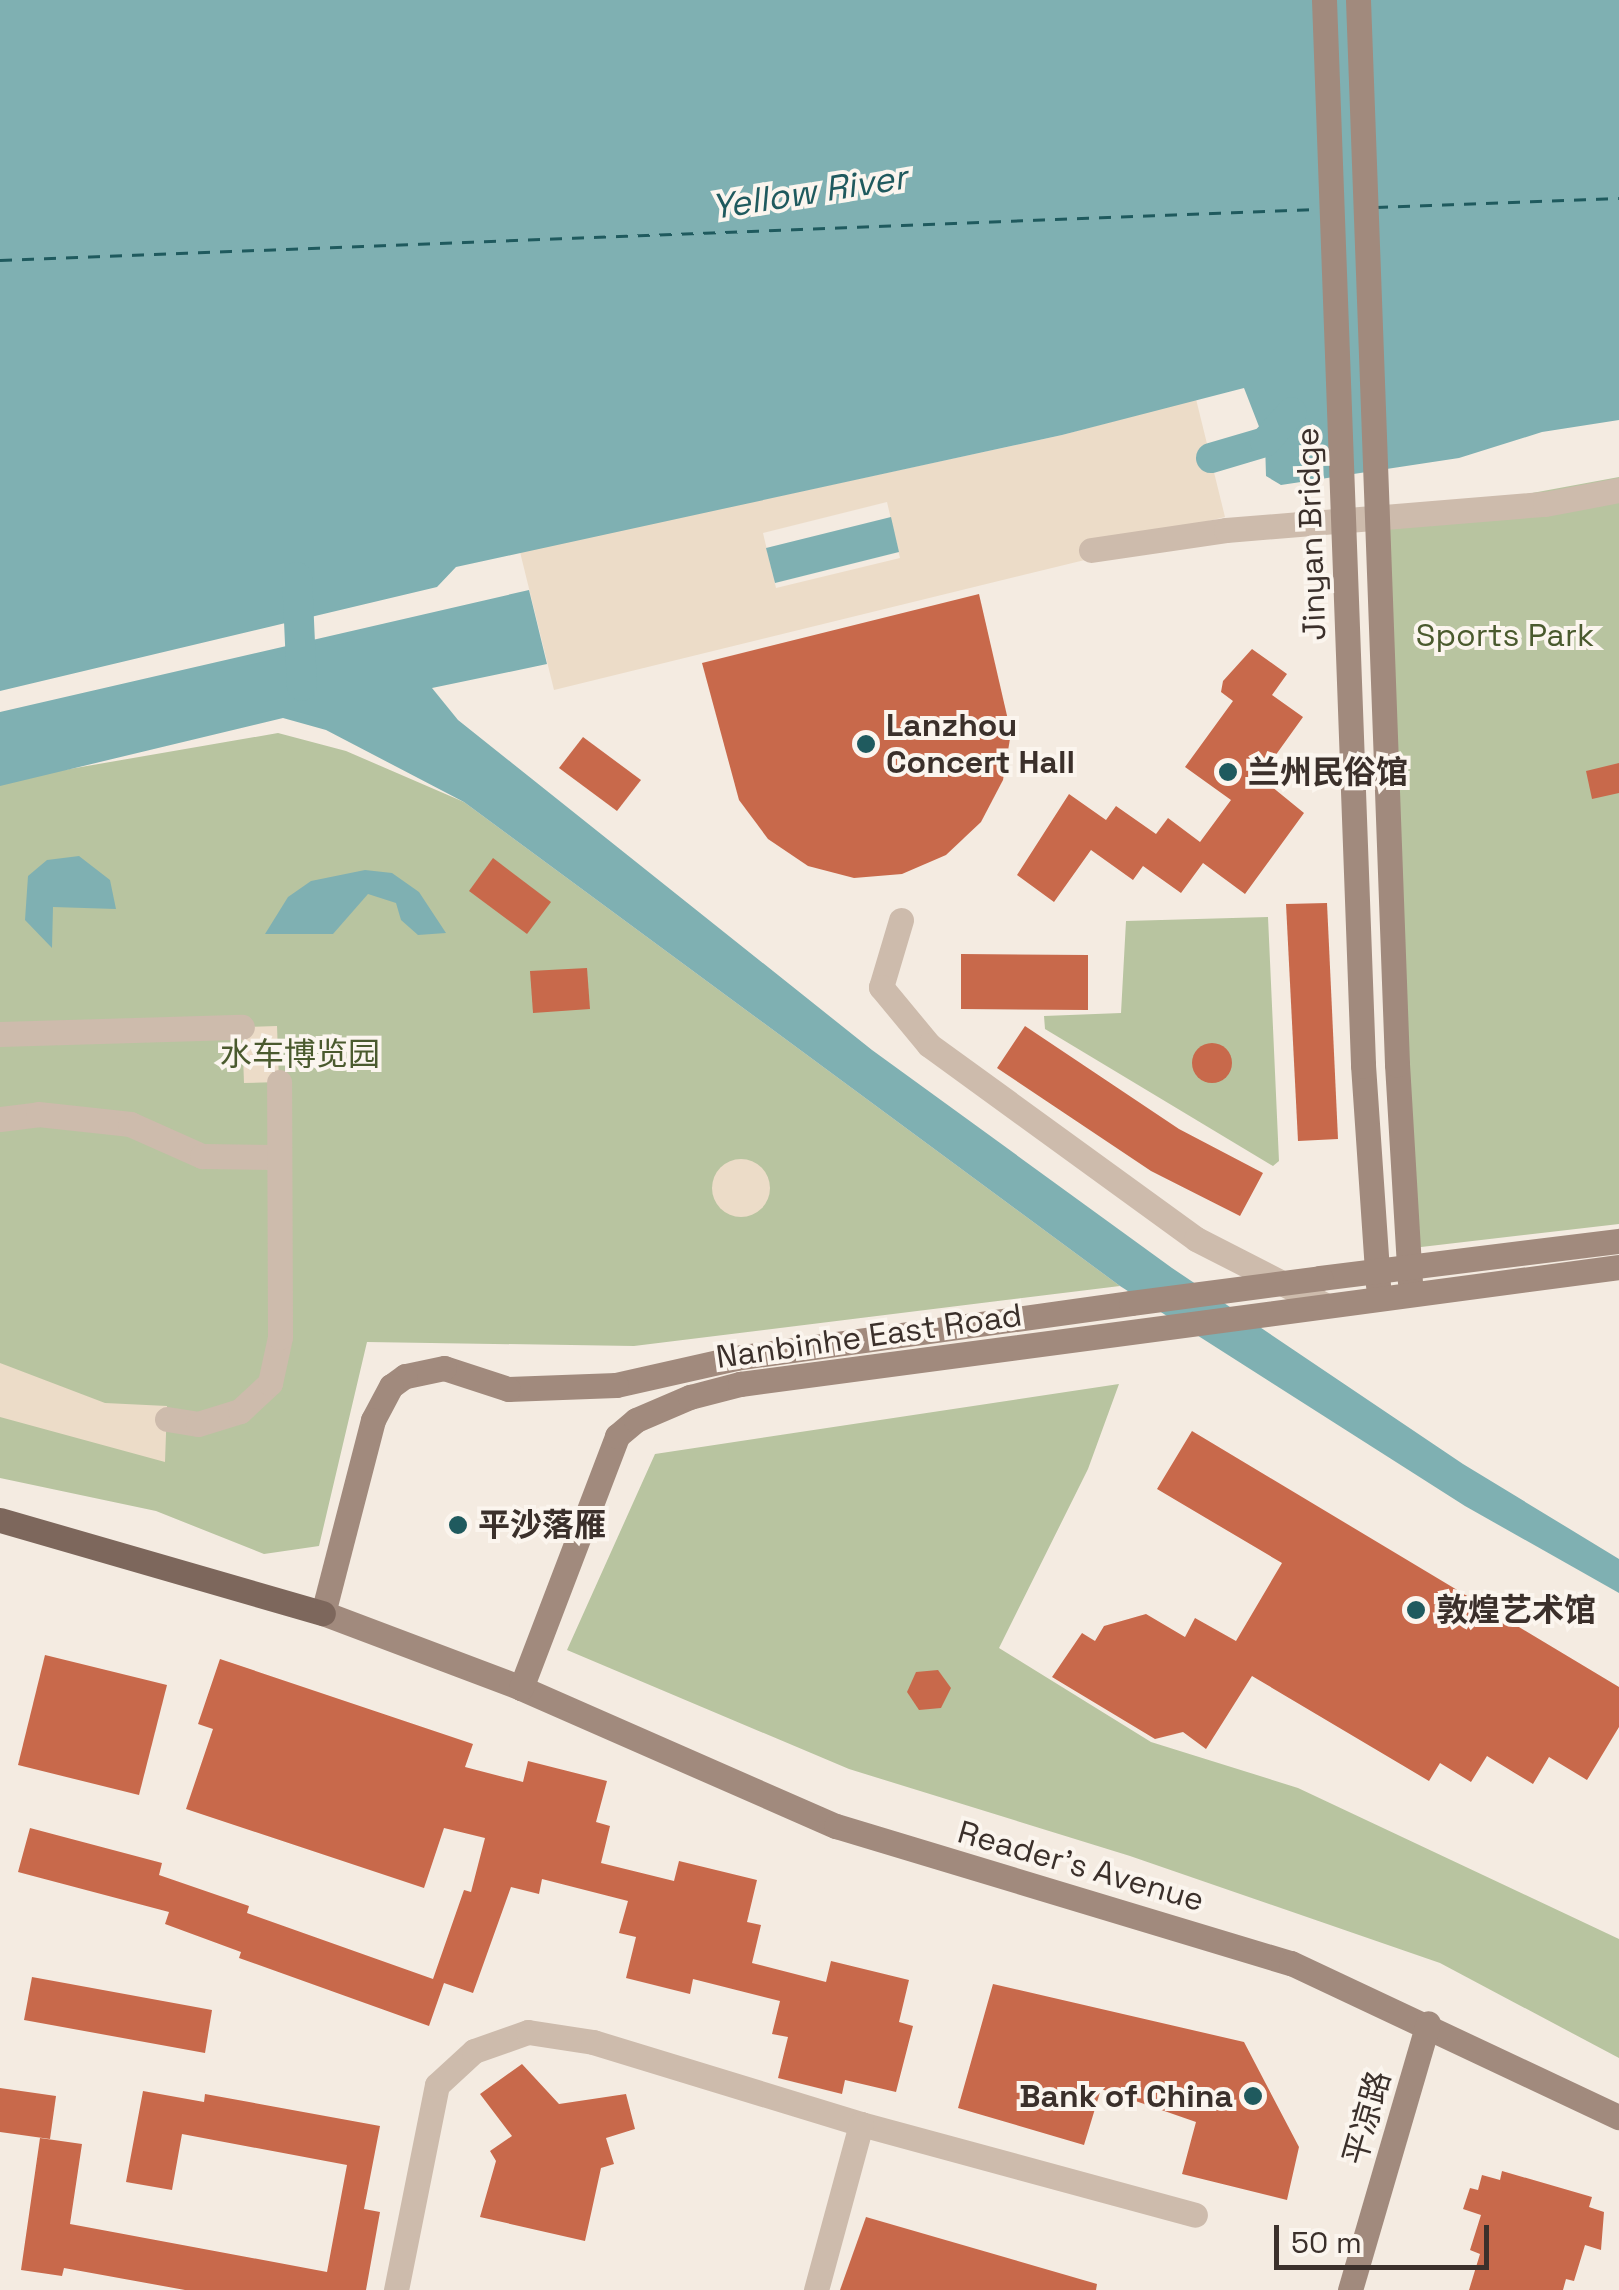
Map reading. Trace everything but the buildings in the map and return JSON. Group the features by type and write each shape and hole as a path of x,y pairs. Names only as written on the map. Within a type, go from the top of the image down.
{"main road":[{"name":"Jinyan Bridge","path":"1324,0 1363,1066 1378,1284"},
{"name":"Jinyan Bridge","path":"1358,0 1397,1064 1410,1280"},
{"name":"Nanbinhe East Road","path":"323,1613 373,1420 391,1386 405,1376 444,1368 508,1389 616,1386 736,1358 1133,1316 1410,1280 1619,1241"},
{"name":"Nanbinhe East Road","path":"1410,1280 1619,1267"},
{"name":"Nanbinhe East Road","path":"521,1688 604,1462 617,1436 636,1420 740,1384 1133,1316"},
{"path":"0,1520 323,1613 521,1688"},
{"name":"Reader's Avenue","path":"521,1688 836,1826 1228,1942 1428,2023 1619,2117"},
{"name":"平凉路","path":"1350,2290 1428,2023"}],"street":[{"path":"1090,550 1226,530 1545,504 1619,490"},
{"path":"901,920 881,986 930,1044 1196,1239 1322,1291"},
{"path":"0,1034 242,1028"},
{"path":"167,1419 198,1424 240,1411 270,1383 280,1336 278,1082"},
{"path":"0,1119 38,1114 130,1124 202,1156 278,1157"},
{"path":"396,2290 437,2086 474,2051 528,2032 593,2042 861,2124 1195,2215"},
{"path":"816,2290 861,2124"}],"green space":[{"name":"Sports Park","path":"1619,477 1619,1224 1404,1249 1387,520"},
{"name":"水车博览园","path":"278,733 346,751 464,802 1120,1286 634,1346 367,1342 319,1546 264,1554 156,1511 0,1478 0,781"},
{"path":"1268,917 1279,1161 1273,1166 1045,1029 1044,1016 1121,1013 1126,921"},
{"path":"1119,1384 1088,1469 999,1648 1151,1742 1298,1788 1619,1939 1619,2058 1440,1963 1130,1856 849,1769 567,1650 655,1454"}],"shaded area":[{"path":"1196,399 1225,517 1091,550 1093,558 554,690 520,552 1062,435","holes":["887,502 900,558 776,588 763,533"]},
{"path":"277,1026 279,1082 244,1083 242,1027"},
{"path":"741,1159 762,1167 770,1188 762,1209 741,1217 720,1209 712,1188 720,1167"},
{"path":"0,1363 105,1403 167,1406 165,1462 0,1417"}],"water":[{"name":"Yellow River","path":"0,0 1619,0 1619,420 1542,432 1459,458 1281,485 1266,476 1265,442 1244,388 1062,435 456,567 437,587 0,691"},
{"path":"891,517 899,552 775,583 766,548"},
{"path":"529,590 547,664 432,688 458,720 872,1050 1172,1268 1463,1464 1619,1559 1619,1593 1465,1506 1120,1286 464,802 326,730 283,718 0,786 0,712"},
{"path":"79,856 110,880 116,909 53,907 52,948 25,920 28,876 47,860"},
{"path":"365,870 392,873 419,892 446,933 418,935 401,920 396,903 368,894 333,934 265,934 288,897 311,881"}],"waterway":[{"path":"1211,458 1265,442 1292,412"},
{"path":"297,577 302,686"}],"ferry route":[{"path":"1376,207 1619,198"},
{"path":"0,260 1318,209"}],"place":[{"name":"Lanzhou Concert Hall","path":"866,744"},
{"name":"兰州民俗馆","path":"1228,772"},
{"name":"平沙落雁","path":"458,1525"},
{"name":"敦煌艺术馆","path":"1416,1610"},
{"name":"Bank of China","path":"1253,2096"}]}
